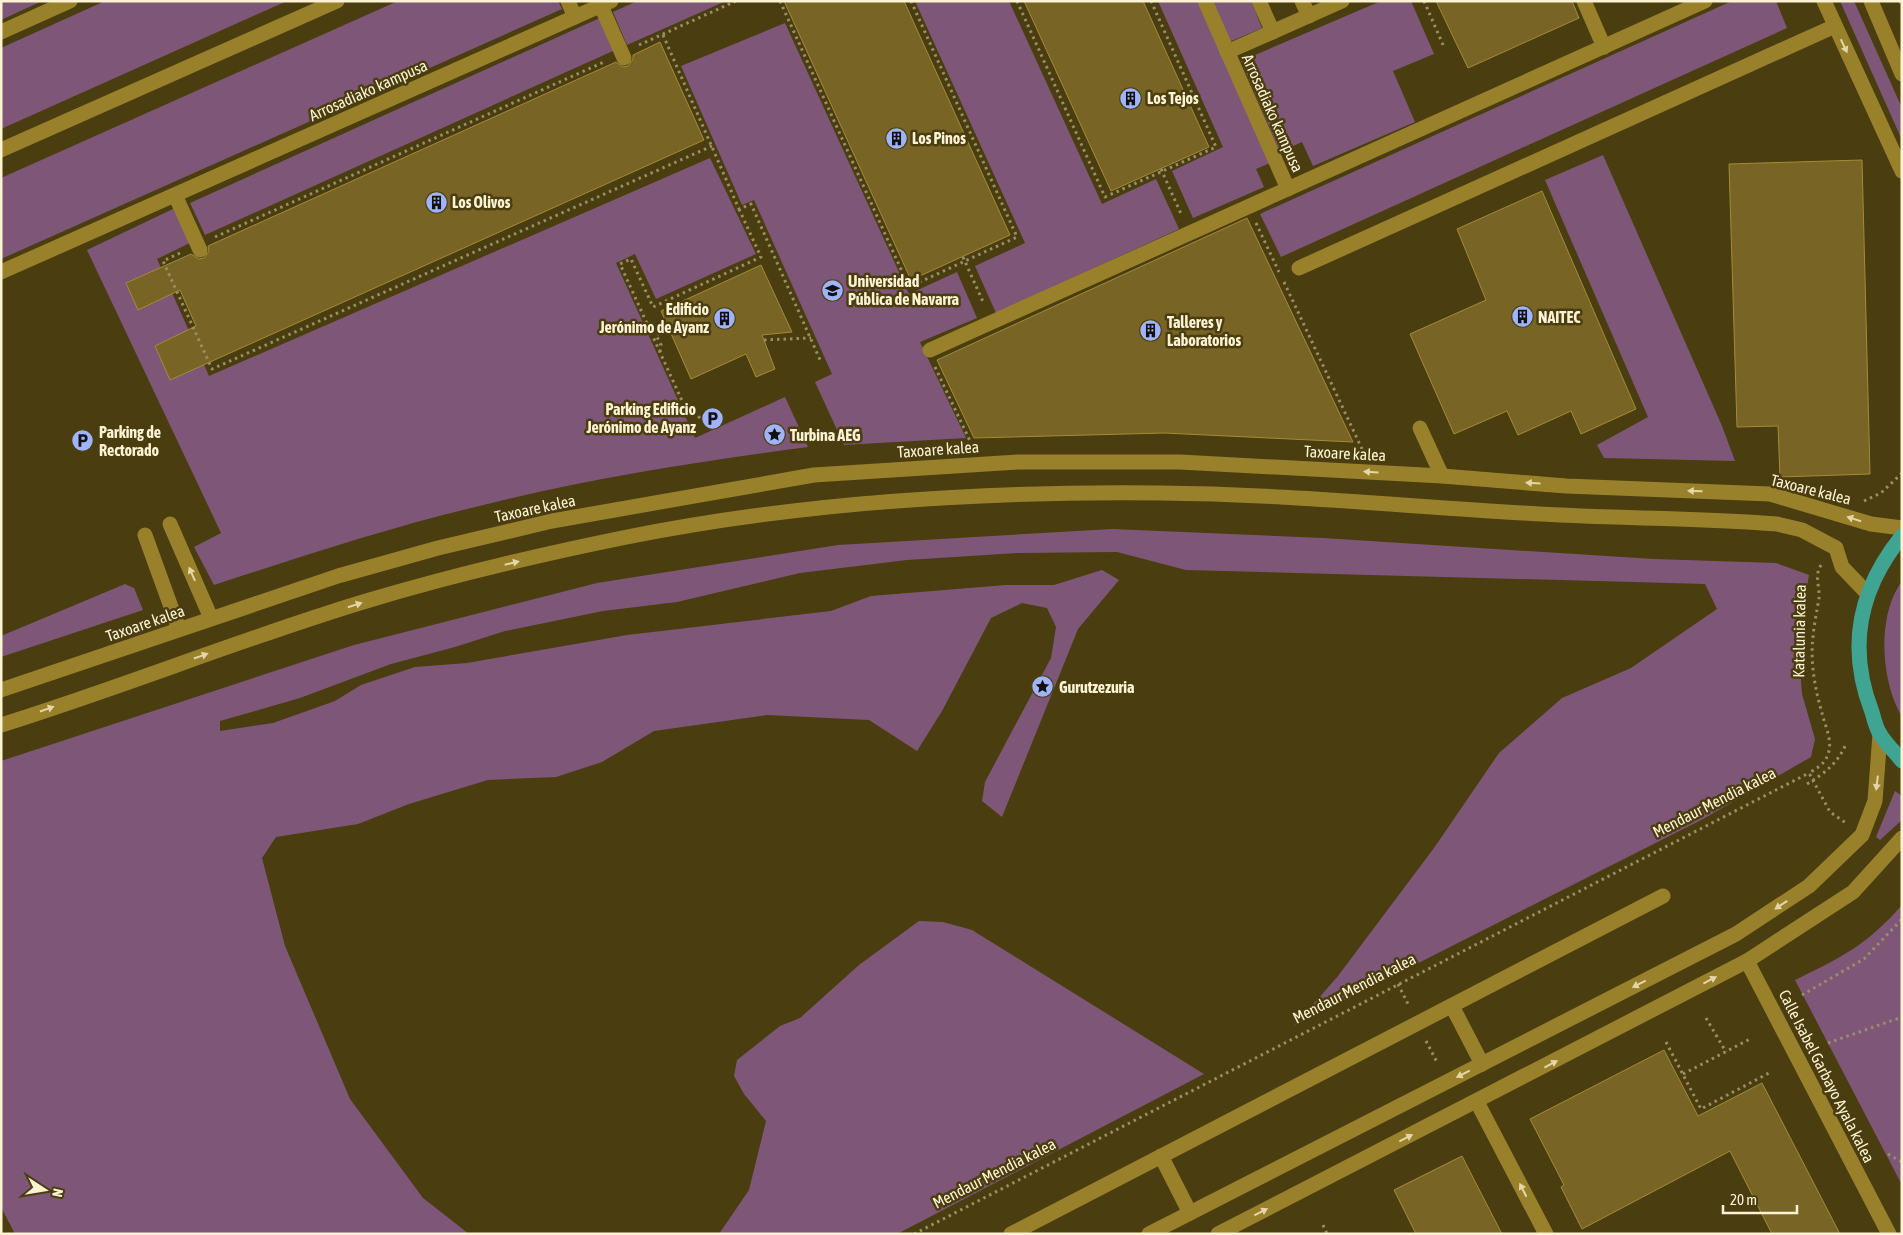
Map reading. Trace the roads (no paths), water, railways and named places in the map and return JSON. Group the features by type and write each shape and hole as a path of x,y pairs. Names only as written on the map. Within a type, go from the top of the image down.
{"main road":[{"path":"1902,536 1884,558 1867,593 1858,640 1862,689 1880,734 1902,761"}],"street":[{"path":"1,32 70,1"},
{"path":"1,150 337,1"},
{"path":"568,1 575,17"},
{"name":"Arrosadiako kampusa","path":"1205,1 1288,189"},
{"path":"1259,1 1273,32"},
{"path":"1302,1 1309,16"},
{"name":"Arrosadiako kampusa","path":"1227,52 1342,1"},
{"path":"1584,1 1604,47"},
{"path":"931,355 992,322 1705,1"},
{"path":"1824,1 1902,171"},
{"path":"1871,1 1902,74"},
{"name":"Arrosadiako kampusa","path":"1,272 606,3 623,56"},
{"path":"1299,268 1835,26"},
{"path":"175,195 198,247"},
{"path":"1420,428 1442,476"},
{"name":"Taxoare kalea","path":"1,690 338,576 438,548 552,521 814,476 1018,462 1180,462 1442,476 1566,486 1770,494 1870,524 1902,528"},
{"path":"1,725 360,603 458,576 629,537 715,522 798,510 962,496 1162,493 1327,500 1563,516 1777,524 1802,530 1836,548 1842,567 1867,593"},
{"path":"170,524 211,618"},
{"path":"144,535 179,629"},
{"path":"1149,1234 1736,934 1809,886 1862,835 1875,801 1880,734"},
{"path":"1218,1234 1747,961 1854,892 1902,838"},
{"path":"1010,1234 1663,896"},
{"name":"Calle Isabel Garbayo Ayala kalea","path":"1747,961 1889,1234"},
{"path":"1452,1006 1482,1064"},
{"path":"1477,1102 1546,1234"},
{"path":"1161,1156 1190,1213"}],"place":[{"name":"Los Tejos","path":"1131,98"},
{"name":"Los Pinos","path":"896,138"},
{"name":"Los Olivos","path":"436,202"},
{"name":"Universidad Pública de Navarra","path":"832,290"},
{"name":"NAITEC","path":"1522,317"},
{"name":"Edificio Jerónimo de Ayanz","path":"725,318"},
{"name":"Talleres y Laboratorios","path":"1151,331"},
{"name":"Parking Edificio Jerónimo de Ayanz","path":"712,418"},
{"name":"Turbina AEG","path":"774,435"},
{"name":"Parking de Rectorado","path":"83,441"},
{"name":"Gurutzezuria","path":"1043,687"}]}
